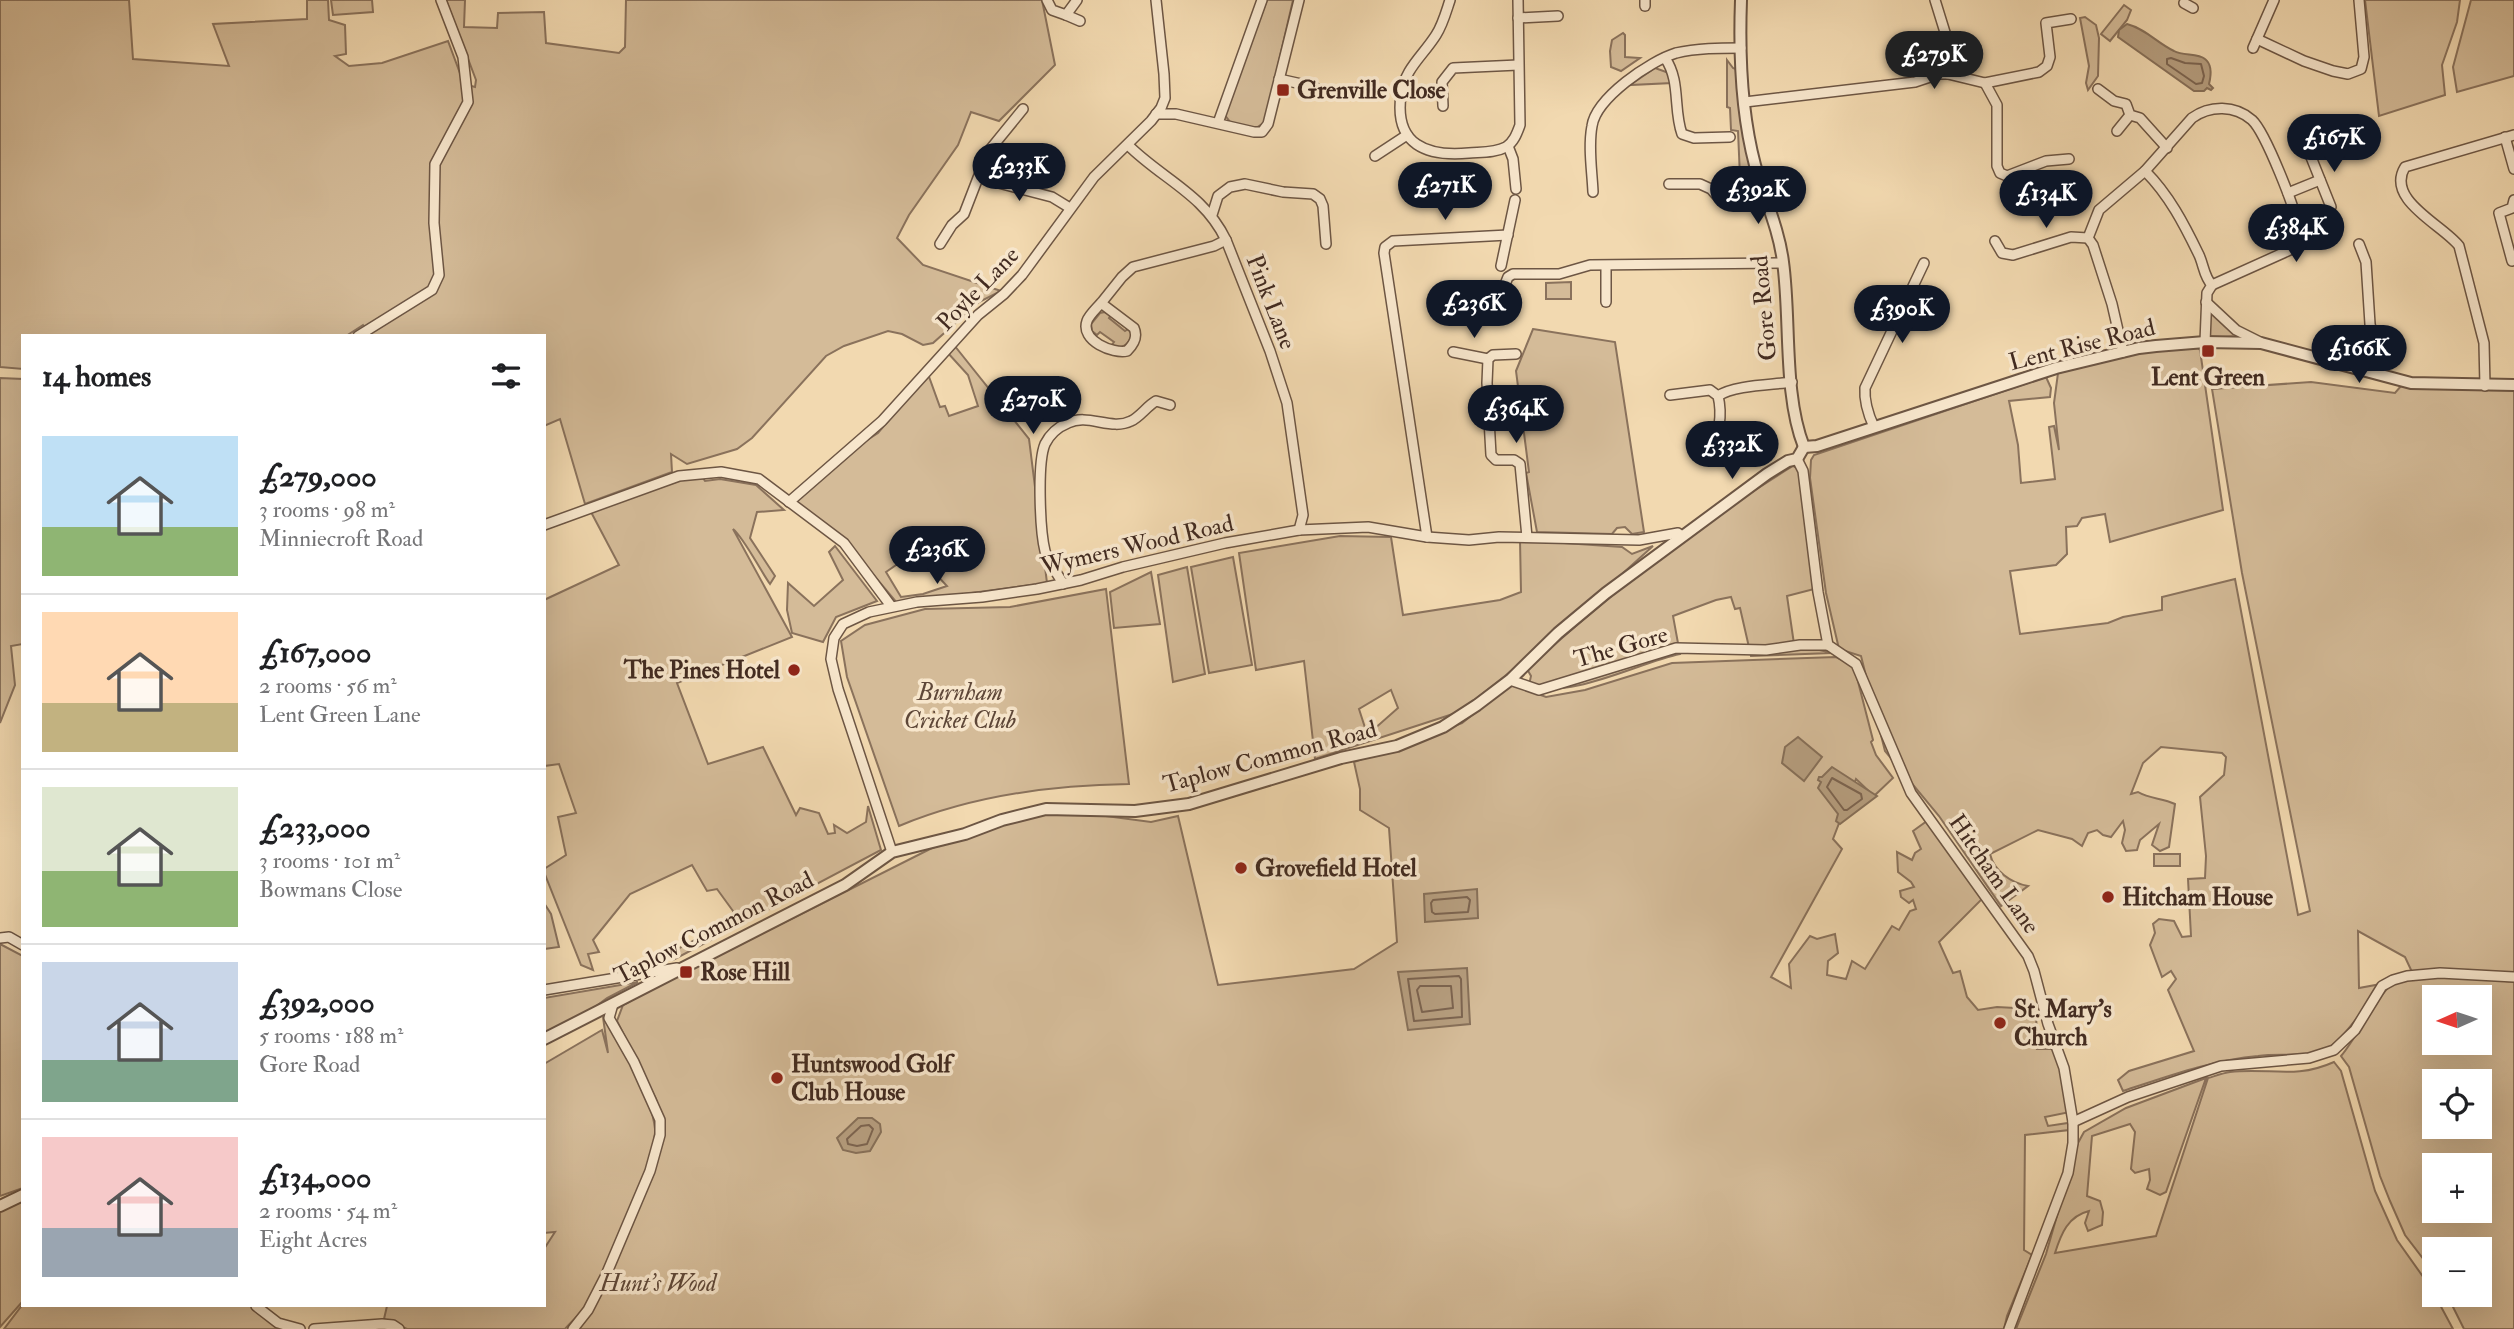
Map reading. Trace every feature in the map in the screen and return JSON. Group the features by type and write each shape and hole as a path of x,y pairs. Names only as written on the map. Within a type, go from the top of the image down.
{"street":[{"path":"361,334 432,290 439,275 434,223 435,164 468,102 463,57 441,0"},
{"path":"1047,0 1052,9 1080,21"},
{"path":"1066,15 1077,0"},
{"path":"1156,0 1164,74 1164,103 1176,114"},
{"path":"1217,124 1262,0"},
{"path":"1156,114 1176,114 1262,132 1268,124 1299,0"},
{"path":"1450,0 1436,35 1409,69 1401,96 1407,135 1426,150 1438,154 1495,151 1508,146 1515,138 1520,125 1518,0"},
{"name":"Gore Road","path":"1741,0 1745,102 1754,162 1780,243 1792,382 1799,434 1804,447"},
{"path":"1936,0 1948,42 1948,74"},
{"path":"2274,0 2255,44 2348,74 2361,69 2364,57 2359,0"},
{"path":"1518,18 1558,16"},
{"path":"1745,102 1915,82 1939,74 1984,83 2042,71 2050,57 2046,23 2071,19"},
{"path":"1593,191 1592,124 1600,106 1619,88 1665,58 1689,51 1741,48"},
{"path":"1665,58 1672,68 1676,85 1678,122 1682,135 1694,138 1730,137"},
{"path":"1443,106 1442,82 1453,68 1518,65"},
{"path":"1279,79 1315,87"},
{"path":"1984,83 1997,105 1997,166 2000,173 2007,176 2046,161 2069,159"},
{"path":"2098,89 2114,101 2126,104 2130,116"},
{"name":"Poyle Lane","path":"789,502 882,421 978,315 1022,275 1094,177 1128,145 1164,103"},
{"path":"2088,238 2099,210 2145,171 2192,118 2201,111 2213,108 2244,114 2259,128 2288,193 2298,230 2292,249 2212,285 2206,302 2206,342"},
{"path":"940,244 952,225 964,214 981,176 988,152 1023,109"},
{"path":"2117,131 2130,116"},
{"path":"2130,116 2140,118 2167,148"},
{"path":"1375,156 1407,135"},
{"path":"2485,386 2484,343 2459,246 2452,237 2413,207 2403,191 2398,172 2405,167 2508,137 2514,169"},
{"name":"Pink Lane","path":"1128,145 1201,203 1212,215 1226,240 1270,351 1287,403 1303,515 1300,530"},
{"path":"1500,266 1515,194 1513,159 1508,146"},
{"path":"2309,152 2331,207"},
{"path":"2145,171 2161,188 2179,215 2201,260 2206,279 2212,285"},
{"path":"981,176 1052,197 1070,208"},
{"path":"2288,193 2320,180"},
{"path":"1212,215 1218,196 1230,187 1245,184 1283,192 1313,194 1320,199 1323,206 1326,244"},
{"path":"1669,184 1700,184 1711,189 1719,198 1731,201 1765,199"},
{"path":"2512,261 2499,214 2512,208 2514,200"},
{"path":"1427,537 1384,253 1388,243 1508,235"},
{"path":"1995,241 2003,253 2013,255 2071,237 2088,238 2094,246 2112,304 2123,352"},
{"path":"1101,303 1134,328 1134,343 1127,351 1112,351 1091,338 1087,321 1101,303 1133,267 1214,246 1226,240"},
{"path":"2359,244 2366,262 2370,324 2375,346 2370,372"},
{"path":"1506,282 1513,274 1559,274 1580,267 1783,262"},
{"path":"1874,427 1868,413 1865,388 1924,263"},
{"path":"1606,266 1606,302"},
{"path":"2206,302 2236,330 2261,343"},
{"name":"Lent Rise Road","path":"1804,447 1817,446 2056,368 2139,348 2206,342 2261,343 2411,383 2514,385"},
{"path":"1453,352 1488,359"},
{"path":"1516,354 1493,355 1488,359 1491,455 1496,460 1514,460 1520,464 1527,537"},
{"path":"1718,396 1735,389 1792,382"},
{"path":"1670,395 1710,390 1718,396 1721,407 1720,422 1712,453"},
{"path":"1063,584 1045,553 1041,519 1041,470 1045,444 1055,430 1072,421 1093,420 1118,425 1133,421 1156,401 1170,405"},
{"path":"1804,447 1797,459 1803,471 1818,592 1828,645"},
{"name":"Taplow Common Road","path":"546,1038 680,967 845,885 892,852 1046,809 1135,811 1189,804 1341,758 1397,746 1443,727 1510,680 1558,633 1606,593 1767,474 1788,461 1797,459"},
{"path":"546,524 679,476 721,472 759,479 844,543 891,606"},
{"path":"1303,515 1308,523 1317,528"},
{"name":"Wymers Wood Road","path":"892,852 838,689 831,659 834,638 844,624 869,612 891,606 982,597 1063,584 1213,546 1317,528 1368,527 1427,537 1469,540 1527,537 1639,540 1678,533 1682,536"},
{"name":"The Gore","path":"1510,680 1539,690 1676,648 1766,650 1800,645 1828,645"},
{"name":"Hitcham Lane","path":"1828,645 1856,664 1911,793 2028,956 2064,1068 2073,1122 2068,1173 2009,1329"},
{"path":"0,938 9,937 21,944"},
{"path":"546,990 680,967"},
{"path":"2073,1122 2129,1097 2221,1066 2309,1058 2334,1051 2355,1030 2382,986 2393,980 2407,976 2440,974 2514,977"},
{"path":"573,1329 588,1310 606,1275 650,1171 660,1135 660,1121 634,1062 609,1018 612,1004"},
{"path":"0,1206 21,1196"},
{"path":"257,1307 278,1323 300,1329"},
{"path":"314,1329 382,1324 393,1325 399,1329"}],"green space":[{"path":"0,0 129,0 133,59 229,66 213,24 307,19 307,0 328,0 329,20 345,25 346,54 335,56 349,66 382,63 448,41 464,84 475,87 476,80 446,0 465,0 464,27 497,28 498,13 544,12 546,43 619,53 625,47 626,0 1042,0 1055,65 999,121 971,112 958,145 909,215 897,238 923,265 1001,291 979,302 933,343 923,345 902,334 888,331 844,346 826,356 752,438 737,449 687,464 671,454 672,472 585,504 560,419 546,425 546,334 370,334 363,325 349,334 21,334 21,369 0,367"},
{"path":"331,0 372,0 373,12 333,15"},
{"path":"1267,0 1293,0 1265,122 1256,128 1231,123 1224,114"},
{"path":"2365,0 2460,0 2457,22 2442,65 2445,95 2379,116"},
{"path":"2471,0 2514,0 2514,76 2457,92 2453,67"},
{"path":"2124,5 2131,10 2127,20 2110,41 2101,34"},
{"path":"2085,17 2096,25 2099,38 2098,76 2088,90 2086,83 2089,66 2080,18"},
{"path":"1623,33 1625,57 1640,58 1621,71 1611,67 1610,51 1612,40"},
{"path":"1727,60 1738,70 1754,177 1740,177 1738,131 1731,130 1730,108 1727,107"},
{"path":"1655,68 1669,73 1672,83 1630,85"},
{"path":"1571,282 1571,299 1546,299 1546,283"},
{"path":"2210,305 2243,336 2209,338"},
{"path":"1100,313 1111,315 1109,318 1132,334 1124,346 1111,346 1114,342 1100,332 1097,335 1092,331 1091,324"},
{"path":"1533,329 1615,342 1644,532 1632,534 1625,527 1617,528 1612,534 1537,532 1526,473 1529,472 1516,371"},
{"path":"954,345 1029,439 1047,583 897,603 845,541 792,501 850,451 878,433 928,374 940,407 945,406 949,416 978,406 968,375 947,352","holes":["915,552 947,586 923,594 901,597 886,572"]},
{"path":"2198,348 2223,510 2110,542 2105,514 2082,518 2077,526 2066,527 2067,554 2056,565 2010,571 2020,634 2108,623 2123,617 2162,610 2162,597 2235,579 2298,915 2310,911 2242,573 2212,389 2311,382 2395,393 2401,386 2514,389 2514,975 2412,972 2405,957 2358,931 2359,988 2381,984 2356,1020 2333,1045 2318,1052 2224,1061 2123,1091 2118,1080 2129,1071 2194,1051 2168,990 2176,979 2171,971 2162,977 2150,945 2155,933 2153,924 2159,919 2174,921 2182,937 2191,936 2188,879 2205,878 2206,856 2200,797 2224,775 2226,757 2222,753 2161,747 2143,763 2131,794 2138,792 2175,804 2169,847 2160,851 2152,845 2159,824 2140,840 2137,850 2126,851 2122,843 2125,830 2123,821 2111,837 2097,830 2088,833 2082,846 2072,839 2038,830 1990,854 1995,866 2004,875 2028,886 2001,906 1939,816 1885,751 1861,656 1839,649 1826,593 1810,478 1811,460 1814,455 2046,377 2051,388 2050,397 2009,401 2018,445 2021,483 2055,479 2049,427 2054,426 2059,450 2054,403 2058,373 2145,351"},
{"path":"0,378 21,379 21,644 11,646 15,685 0,723"},
{"path":"1793,466 1802,471 1818,588 1787,596 1794,644 1832,653 1751,656 1740,608 1735,609 1731,597 1673,616 1680,654 1584,684 1564,688 1529,685 1531,676 1527,669 1590,614 1689,536"},
{"path":"720,479 756,485 784,510 757,512 750,538 775,576 770,584 733,529 792,637 677,683 708,764 763,747 796,815 800,808 819,813 828,834 835,833 834,825 847,833 866,822 868,806 881,850 673,960 668,954 733,920 733,911 717,889 707,891 692,865 630,894 593,940 599,952 588,954 593,970 581,965 546,877 546,868 566,855 558,817 576,813 559,764 546,766 546,599 619,565 591,512 681,480"},
{"path":"1340,536 1391,537 1403,615 1500,600 1521,592 1520,540 1622,547 1632,554 1653,546 1538,650 1459,712 1315,759 1304,661 1256,670 1239,553","holes":["1391,690 1398,708 1373,730 1369,740 1359,709"]},
{"path":"835,546 877,601 836,617 823,642 792,633 787,610 788,583 814,606 843,580 829,552"},
{"path":"1233,557 1252,665 1209,673 1191,567"},
{"path":"1187,567 1205,674 1173,682 1158,575"},
{"path":"1151,572 1160,624 1114,628 1110,592"},
{"name":"Burnham Cricket Club","path":"1106,589 1129,784 1012,794 954,807 899,826 847,677 841,641 865,625 925,609 1010,607"},
{"name":"Hunt's Wood","path":"1836,657 1854,666 1873,740 1871,742 1876,755 1893,778 1874,796 1856,779 1833,839 1842,849 1771,977 1791,988 1789,964 1810,936 1817,939 1835,934 1838,953 1828,961 1827,975 1846,979 1852,961 1865,969 1892,926 1899,930 1910,911 1916,909 1913,900 1909,903 1901,897 1900,891 1914,887 1898,872 1897,852 1912,860 1915,853 1921,849 1913,831 1927,821 1982,899 1939,942 1953,973 1960,971 1967,997 1978,1010 1997,1007 2035,1009 2039,1048 2036,1049 2054,1049 2062,1069 2070,1112 2045,1117 2048,1126 2068,1123 2069,1130 2025,1135 2024,1250 2032,1255 2004,1329 577,1329 647,1186 665,1133 656,1099 617,1021 623,1005 656,987 932,848 1053,809 1151,822 1178,816 1218,985 1354,969 1397,942 1389,828 1360,810 1360,789 1354,762 1462,723 1511,684 1546,697 1585,690 1672,663"},
{"path":"2154,854 2180,854 2180,866 2154,866"},
{"path":"546,906 551,914 559,947 546,949"},
{"path":"0,944 21,955 21,1189 0,1196"},
{"path":"2478,978 2514,982 2514,1329 2464,1329 2453,1307 2492,1307 2492,1237 2422,1237 2422,1257 2405,1235 2390,1201 2380,1176 2349,1067 2341,1056 2387,989 2393,984 2412,979"},
{"path":"638,982 607,998 546,1044 546,998"},
{"path":"603,1017 642,1085 655,1129 647,1165 627,1220 584,1309 565,1329 407,1329 384,1319 387,1307 546,1307 546,1246 555,1232 546,1233 546,1063 602,1030 608,1053"},
{"path":"2334,1062 2341,1071 2375,1191 2397,1240 2422,1275 2422,1307 2441,1307 2453,1329 2016,1329 2046,1254 2078,1143 2084,1132 2126,1108 2206,1078 2166,1192 2160,1195 2147,1189 2149,1169 2135,1173 2131,1169 2135,1132 2130,1124 2092,1136 2087,1196 2100,1201 2102,1225 2088,1231 2085,1223 2089,1211 2082,1213 2071,1221 2055,1253 2156,1236 2208,1078 2227,1072 2294,1072"},
{"path":"21,1202 21,1303 0,1327 0,1211"},
{"path":"21,1307 253,1307 280,1329 4,1329"}],"water":[{"path":"2127,24 2140,29 2174,51 2208,61 2211,74 2209,84 2213,88 2194,91 2118,37 2119,30"},
{"path":"1798,737 1822,757 1804,781 1782,763 1785,747"},
{"path":"1832,767 1877,796 1840,824 1836,821 1838,814 1818,788 1821,782 1819,777"},
{"path":"1477,889 1478,918 1425,922 1424,894"},
{"path":"1467,968 1470,1024 1408,1030 1398,972"},
{"path":"858,1118 872,1118 880,1124 881,1132 870,1151 856,1153 843,1150 837,1138"}],"place":[{"name":"Grenville Close","path":"1283,90"},
{"name":"Lent Green","path":"2208,351"},
{"name":"The Pines Hotel","path":"794,670"},
{"name":"Grovefield Hotel","path":"1241,868"},
{"name":"Hitcham House","path":"2108,897"},
{"name":"Rose Hill","path":"686,972"},
{"name":"St. Mary's Church","path":"2000,1023"},
{"name":"Huntswood Golf Club House","path":"777,1078"}]}
